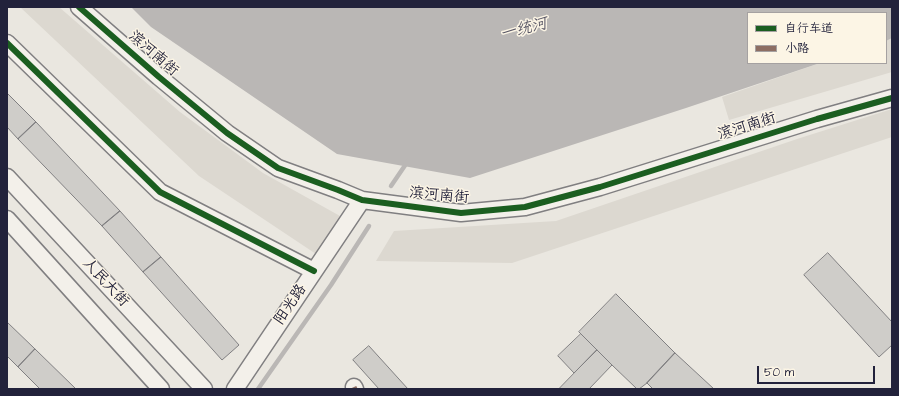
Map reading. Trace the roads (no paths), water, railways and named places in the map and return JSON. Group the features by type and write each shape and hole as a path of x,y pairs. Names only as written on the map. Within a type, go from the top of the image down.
{"street":[{"name":"滨河南街","path":"79,7 227,134 278,168 362,200 460,213 525,207 600,187 817,119 892,98"},
{"path":"7,43 160,192 314,271"},
{"name":"人民大街","path":"7,177 204,389"},
{"name":"阳光路","path":"235,389 362,200"},
{"name":"人民大街","path":"7,218 161,389"}],"water":[{"name":"一统河","path":"131,7 892,7 892,38 887,40 887,12 747,12 747,64 817,64 470,178 337,154 151,27"}],"waterway":[{"path":"391,186 408,161"},
{"path":"258,389 331,285 369,226"}]}
